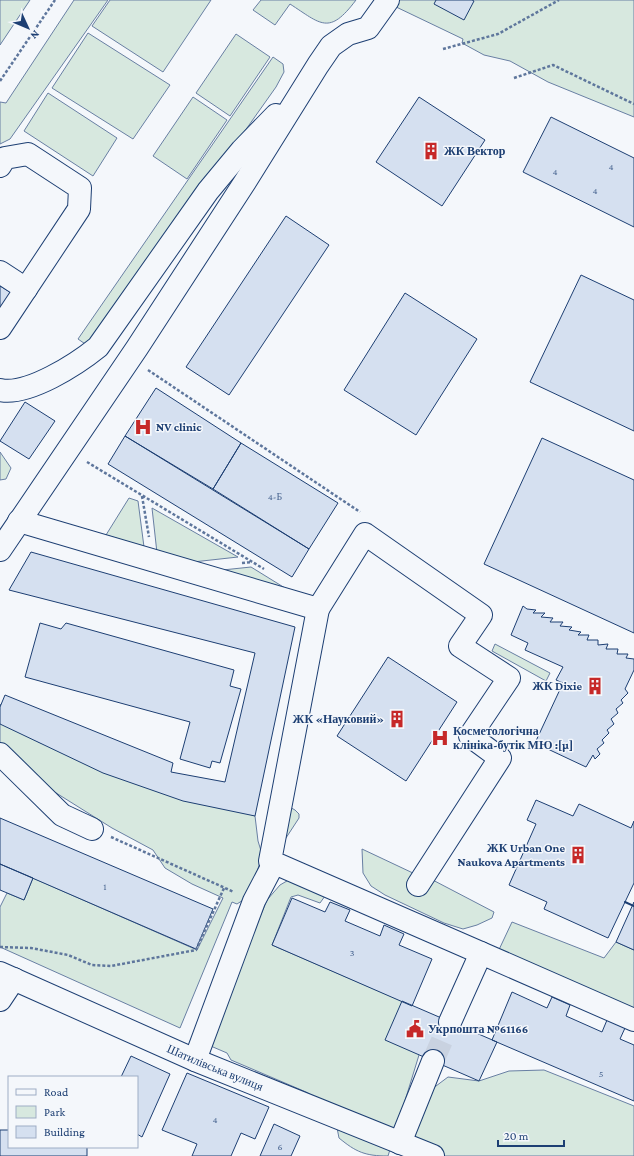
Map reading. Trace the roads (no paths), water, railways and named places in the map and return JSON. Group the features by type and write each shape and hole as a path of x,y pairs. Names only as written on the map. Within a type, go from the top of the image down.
{"street":[{"path":"0,550 66,450 133,353 245,182 331,46 348,34 368,28 388,0"},
{"path":"0,390 6,391 41,383 86,356 98,347 208,191 242,150 306,84"},
{"path":"0,166 5,158 28,154 80,188 79,209 0,328"},
{"path":"0,272 26,289"},
{"path":"19,521 318,609"},
{"path":"418,885 500,758 470,736 509,678 460,646 481,615 364,534 318,609 270,861 634,1020"},
{"path":"0,754 62,815 92,829"},
{"path":"195,1060 254,901 274,863"},
{"path":"450,1022 481,953"},
{"path":"0,1000 7,976"},
{"name":"Шатилівська вулиця","path":"7,976 195,1060 433,1156"},
{"path":"400,1143 433,1061"}],"tunnel":[{"path":"433,1061 450,1022"}],"place":[{"name":"ЖК Вектор","path":"431,151"},
{"name":"NV clinic","path":"143,427"},
{"name":"ЖК Dixie","path":"595,686"},
{"name":"ЖК «Науковий»","path":"397,719"},
{"name":"Косметологічна клініка-бутік МЮ :[μ]","path":"440,738"},
{"name":"ЖК Urban One Naukova Apartments","path":"578,855"},
{"name":"Укрпошта №61166","path":"415,1029"}]}
